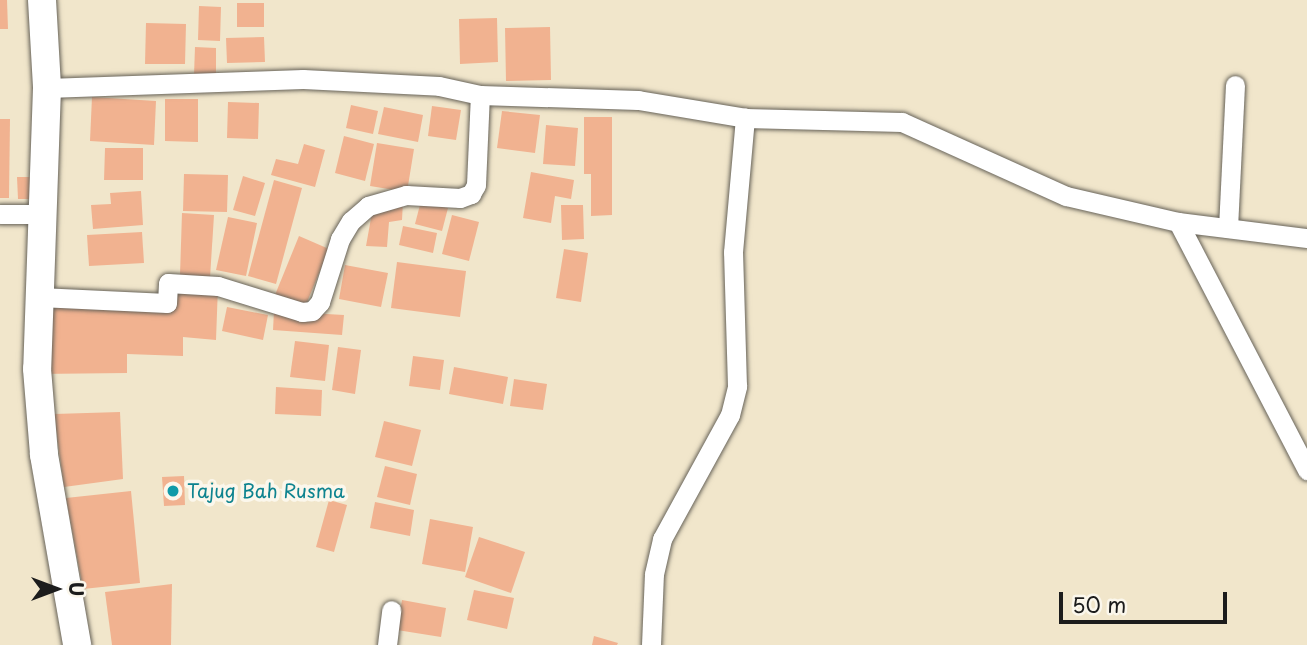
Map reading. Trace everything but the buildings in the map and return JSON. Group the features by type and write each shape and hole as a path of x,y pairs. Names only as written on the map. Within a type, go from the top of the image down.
{"street":[{"path":"42,0 47,88 37,369 44,455 77,645"},
{"path":"47,88 303,79 439,86 481,95 638,100 745,118 902,122 1066,196 1178,222 1307,238"},
{"path":"1228,228 1236,85"},
{"path":"39,297 167,303 168,283 218,286 302,312 312,311 320,302 340,239 351,221 368,206 406,195 460,198 471,194 476,185 481,95"},
{"path":"651,645 654,574 662,539 730,415 737,386 733,252 745,118"},
{"path":"0,214 44,214"},
{"path":"1178,222 1307,470"},
{"path":"387,645 391,610"}],"place":[{"name":"Tajug Bah Rusma","path":"173,491"}]}
